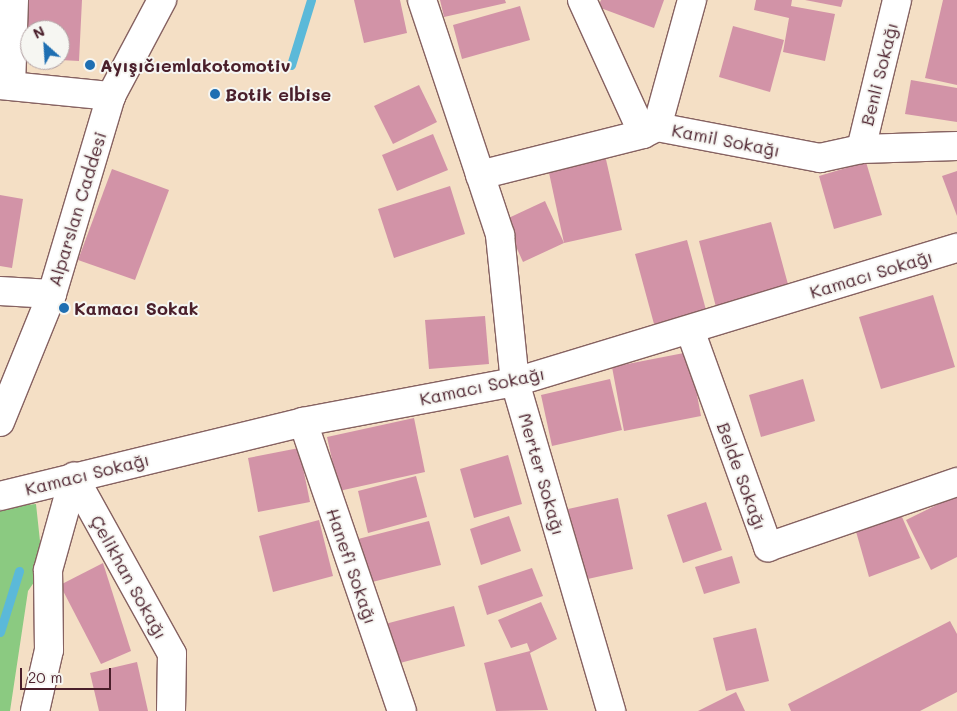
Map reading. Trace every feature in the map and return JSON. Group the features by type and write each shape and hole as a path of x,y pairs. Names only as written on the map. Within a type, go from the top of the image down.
{"street":[{"path":"14,0 5,85 111,96"},
{"name":"Alparslan Caddesi","path":"0,422 52,294 111,96 162,0"},
{"name":"Merter Sokağı","path":"422,0 500,235 515,382 611,711"},
{"path":"582,0 650,131"},
{"path":"650,131 692,0"},
{"name":"Benli Sokağı","path":"861,149 897,0"},
{"path":"480,175 650,131"},
{"name":"Kamil Sokağı","path":"650,131 820,158 861,149 957,146"},
{"name":"Kamacı Sokağı","path":"0,496 303,422 515,382 957,248"},
{"path":"0,291 52,294"},
{"name":"Belde Sokağı","path":"690,330 768,548 957,482"},
{"name":"Hanefi Sokağı","path":"303,422 402,711"},
{"path":"35,711 49,650 48,570 74,477"},
{"name":"Çelikhan Sokağı","path":"74,477 172,654 171,711"}],"green space":[{"path":"36,504 43,569 28,591 10,711 0,711 0,508"}],"building":[{"path":"23,0 82,0 79,61 70,61 70,20 22,20"},
{"path":"354,0 400,0 407,33 364,43"},
{"path":"440,0 505,0 506,3 444,17"},
{"path":"601,0 664,0 654,28 598,7"},
{"path":"756,0 792,0 791,6 835,14 825,61 783,52 789,18 754,10"},
{"path":"805,0 843,0 841,7"},
{"path":"943,0 957,0 957,85 925,78"},
{"path":"520,6 530,40 462,59 453,25"},
{"path":"733,26 784,40 770,92 719,77"},
{"path":"911,80 957,88 957,122 905,114"},
{"path":"419,85 437,122 393,144 374,106"},
{"path":"433,134 448,170 397,191 382,155"},
{"path":"605,155 622,230 564,243 548,168"},
{"path":"866,162 882,215 834,229 819,176"},
{"path":"112,169 169,190 135,280 78,260"},
{"path":"957,171 957,216 942,176"},
{"path":"450,186 465,234 394,258 378,209"},
{"path":"0,195 23,199 12,268 0,266"},
{"path":"545,201 564,243 523,262 504,220"},
{"path":"771,222 789,288 716,307 699,241"},
{"path":"687,240 706,310 654,324 635,254"},
{"path":"933,295 955,367 881,389 859,317"},
{"path":"485,316 489,364 429,369 425,320"},
{"path":"689,352 701,416 624,431 612,367"},
{"path":"610,379 622,430 552,446 541,395"},
{"path":"803,379 815,421 761,437 749,395"},
{"path":"414,418 425,472 339,491 327,437"},
{"path":"299,448 310,502 258,512 248,458"},
{"path":"508,455 522,504 474,518 460,469"},
{"path":"416,476 427,517 368,533 358,491"},
{"path":"957,495 957,557 931,570 906,520"},
{"path":"618,498 633,569 583,580 568,509"},
{"path":"706,502 722,550 683,563 667,515"},
{"path":"881,511 902,517 920,558 869,577 853,521"},
{"path":"509,516 521,551 481,565 470,529"},
{"path":"319,520 333,576 273,592 259,536"},
{"path":"429,521 441,565 368,583 358,539"},
{"path":"732,556 740,583 704,594 695,567"},
{"path":"103,563 131,651 101,664 60,585"},
{"path":"532,568 543,596 487,615 478,586"},
{"path":"541,602 557,639 530,653 548,710 496,711 484,663 530,651 527,643 511,648 498,620"},
{"path":"454,606 465,646 396,664 385,624"},
{"path":"950,621 957,634 957,692 920,711 791,711 788,704"},
{"path":"756,628 769,681 726,691 713,638"},
{"path":"137,662 148,711 99,711 90,673"},
{"path":"736,692 745,711 698,711"}],"waterway":[{"path":"291,65 311,0"},
{"path":"0,632 19,571"}],"place":[{"name":"Ayışıčıemlakotomotiv","path":"90,65"},
{"name":"Botik elbise","path":"215,94"},
{"name":"Kamacı Sokak","path":"64,308"}]}
